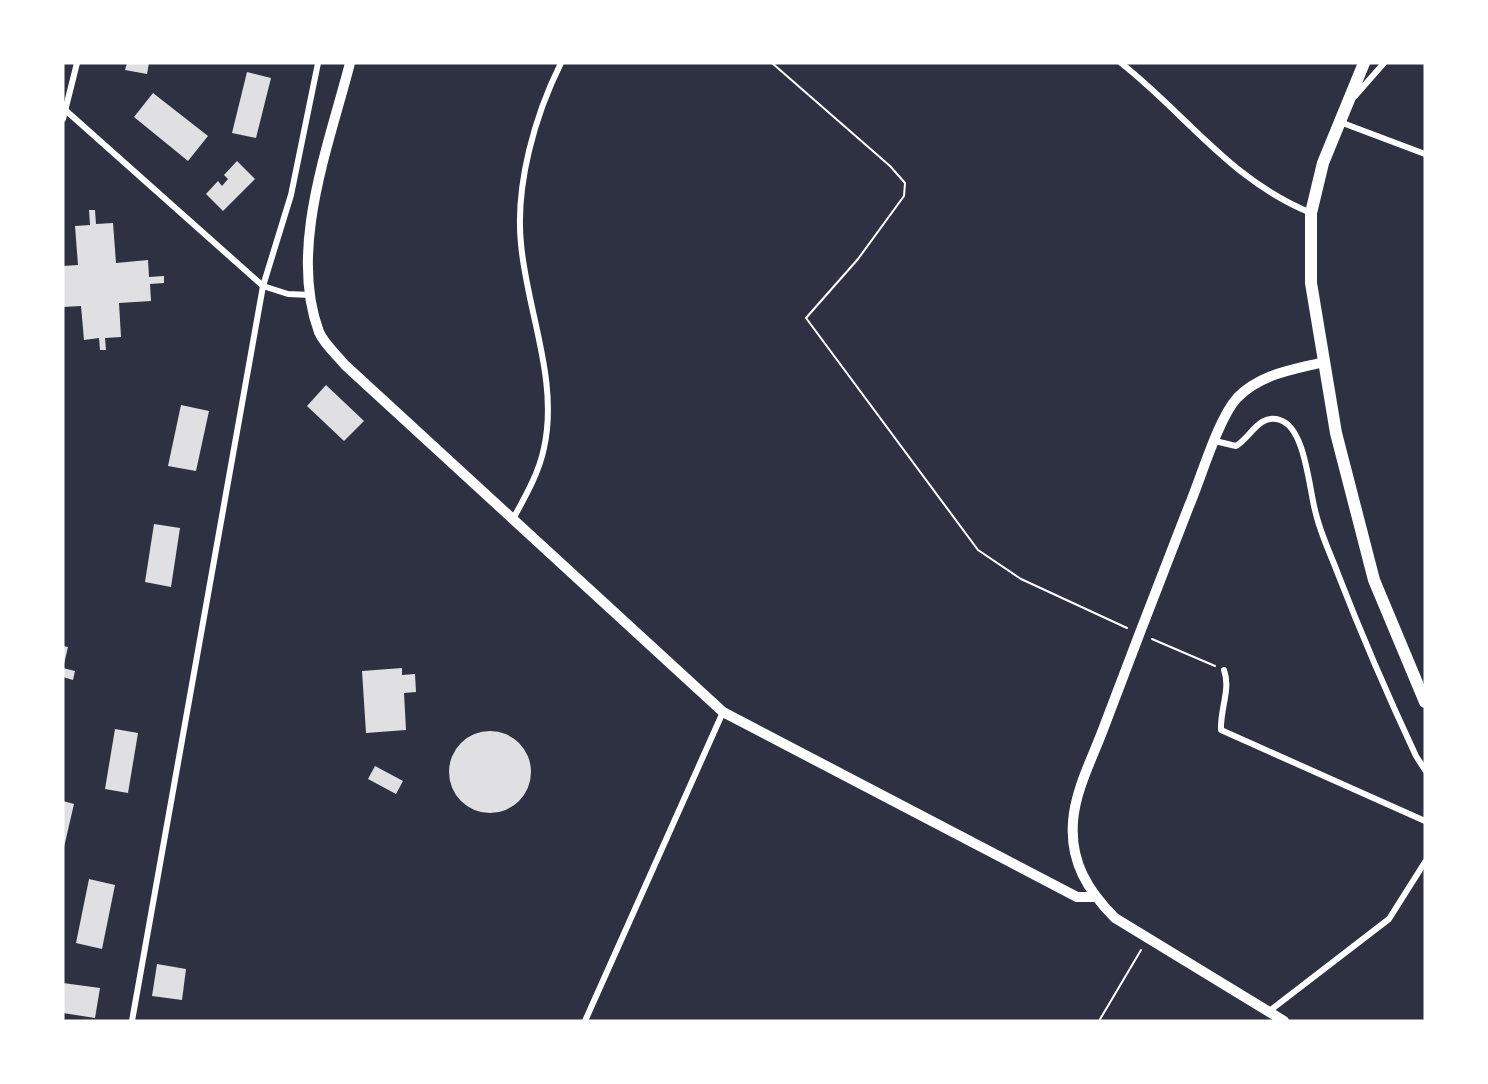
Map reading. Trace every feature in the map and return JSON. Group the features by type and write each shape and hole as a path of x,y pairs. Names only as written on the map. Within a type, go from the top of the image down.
{"main road":[{"path":"1364,63 1323,163 1311,213 1311,283 1336,433 1374,580 1425,702"}],"street":[{"path":"63,120 77,63"},
{"path":"132,1021 263,286 291,195 318,63"},
{"path":"350,63 312,212 308,264 320,334 345,365 723,712 1077,897 1094,897"},
{"path":"513,519 530,487 544,448 548,409 545,373 527,289 520,242 522,205 536,122 561,63"},
{"path":"1120,63 1150,86 1219,156 1287,204 1311,213"},
{"path":"1347,105 1384,63"},
{"path":"64,109 263,286 288,294 312,295"},
{"path":"1340,122 1425,154"},
{"path":"1284,1021 1147,940 1115,918 1094,897 1080,873 1073,848 1073,820 1080,791 1139,633 1215,441 1234,401 1249,386 1273,374 1324,362"},
{"path":"1215,441 1236,446 1247,440 1255,426 1269,418 1281,420 1293,428 1299,440 1316,515 1358,627 1416,756 1425,770"},
{"path":"1224,670 1229,682 1220,713 1221,730 1425,820"},
{"path":"585,1021 723,712"},
{"path":"1268,1011 1389,920 1425,862"}],"path":[{"path":"772,63 890,166 905,183 904,196 858,259 806,318 978,550 1021,579 1224,670"},
{"path":"1099,1021 1147,940"}],"building":[{"path":"127,63 149,63 147,74 125,70"},
{"path":"247,72 271,78 256,138 232,133"},
{"path":"153,93 208,136 188,161 134,117"},
{"path":"237,161 255,179 223,211 206,194 218,181 222,186 228,179 224,175"},
{"path":"89,210 95,210 96,224 113,223 116,263 148,260 149,277 164,276 164,283 150,284 151,301 119,303 121,337 105,338 106,350 100,350 99,338 84,340 81,306 63,307 63,266 78,265 75,226 90,225"},
{"path":"326,385 364,421 344,441 307,406"},
{"path":"181,405 209,411 196,471 168,466"},
{"path":"154,524 180,528 171,587 145,582"},
{"path":"63,646 68,647 64,664 63,664"},
{"path":"63,668 75,671 73,680 63,677"},
{"path":"402,668 402,675 415,674 416,692 404,693 406,730 366,733 362,671"},
{"path":"115,729 138,733 128,793 105,789"},
{"path":"490,731 506,734 519,743 528,756 531,772 528,788 519,801 506,810 490,813 474,810 461,801 452,788 449,772 452,756 461,743 474,734"},
{"path":"375,766 403,781 396,794 368,779"},
{"path":"63,801 74,804 64,847 63,847"},
{"path":"89,879 115,885 102,949 76,943"},
{"path":"157,964 186,969 182,1000 152,996"},
{"path":"63,983 100,988 95,1018 63,1013"}]}
